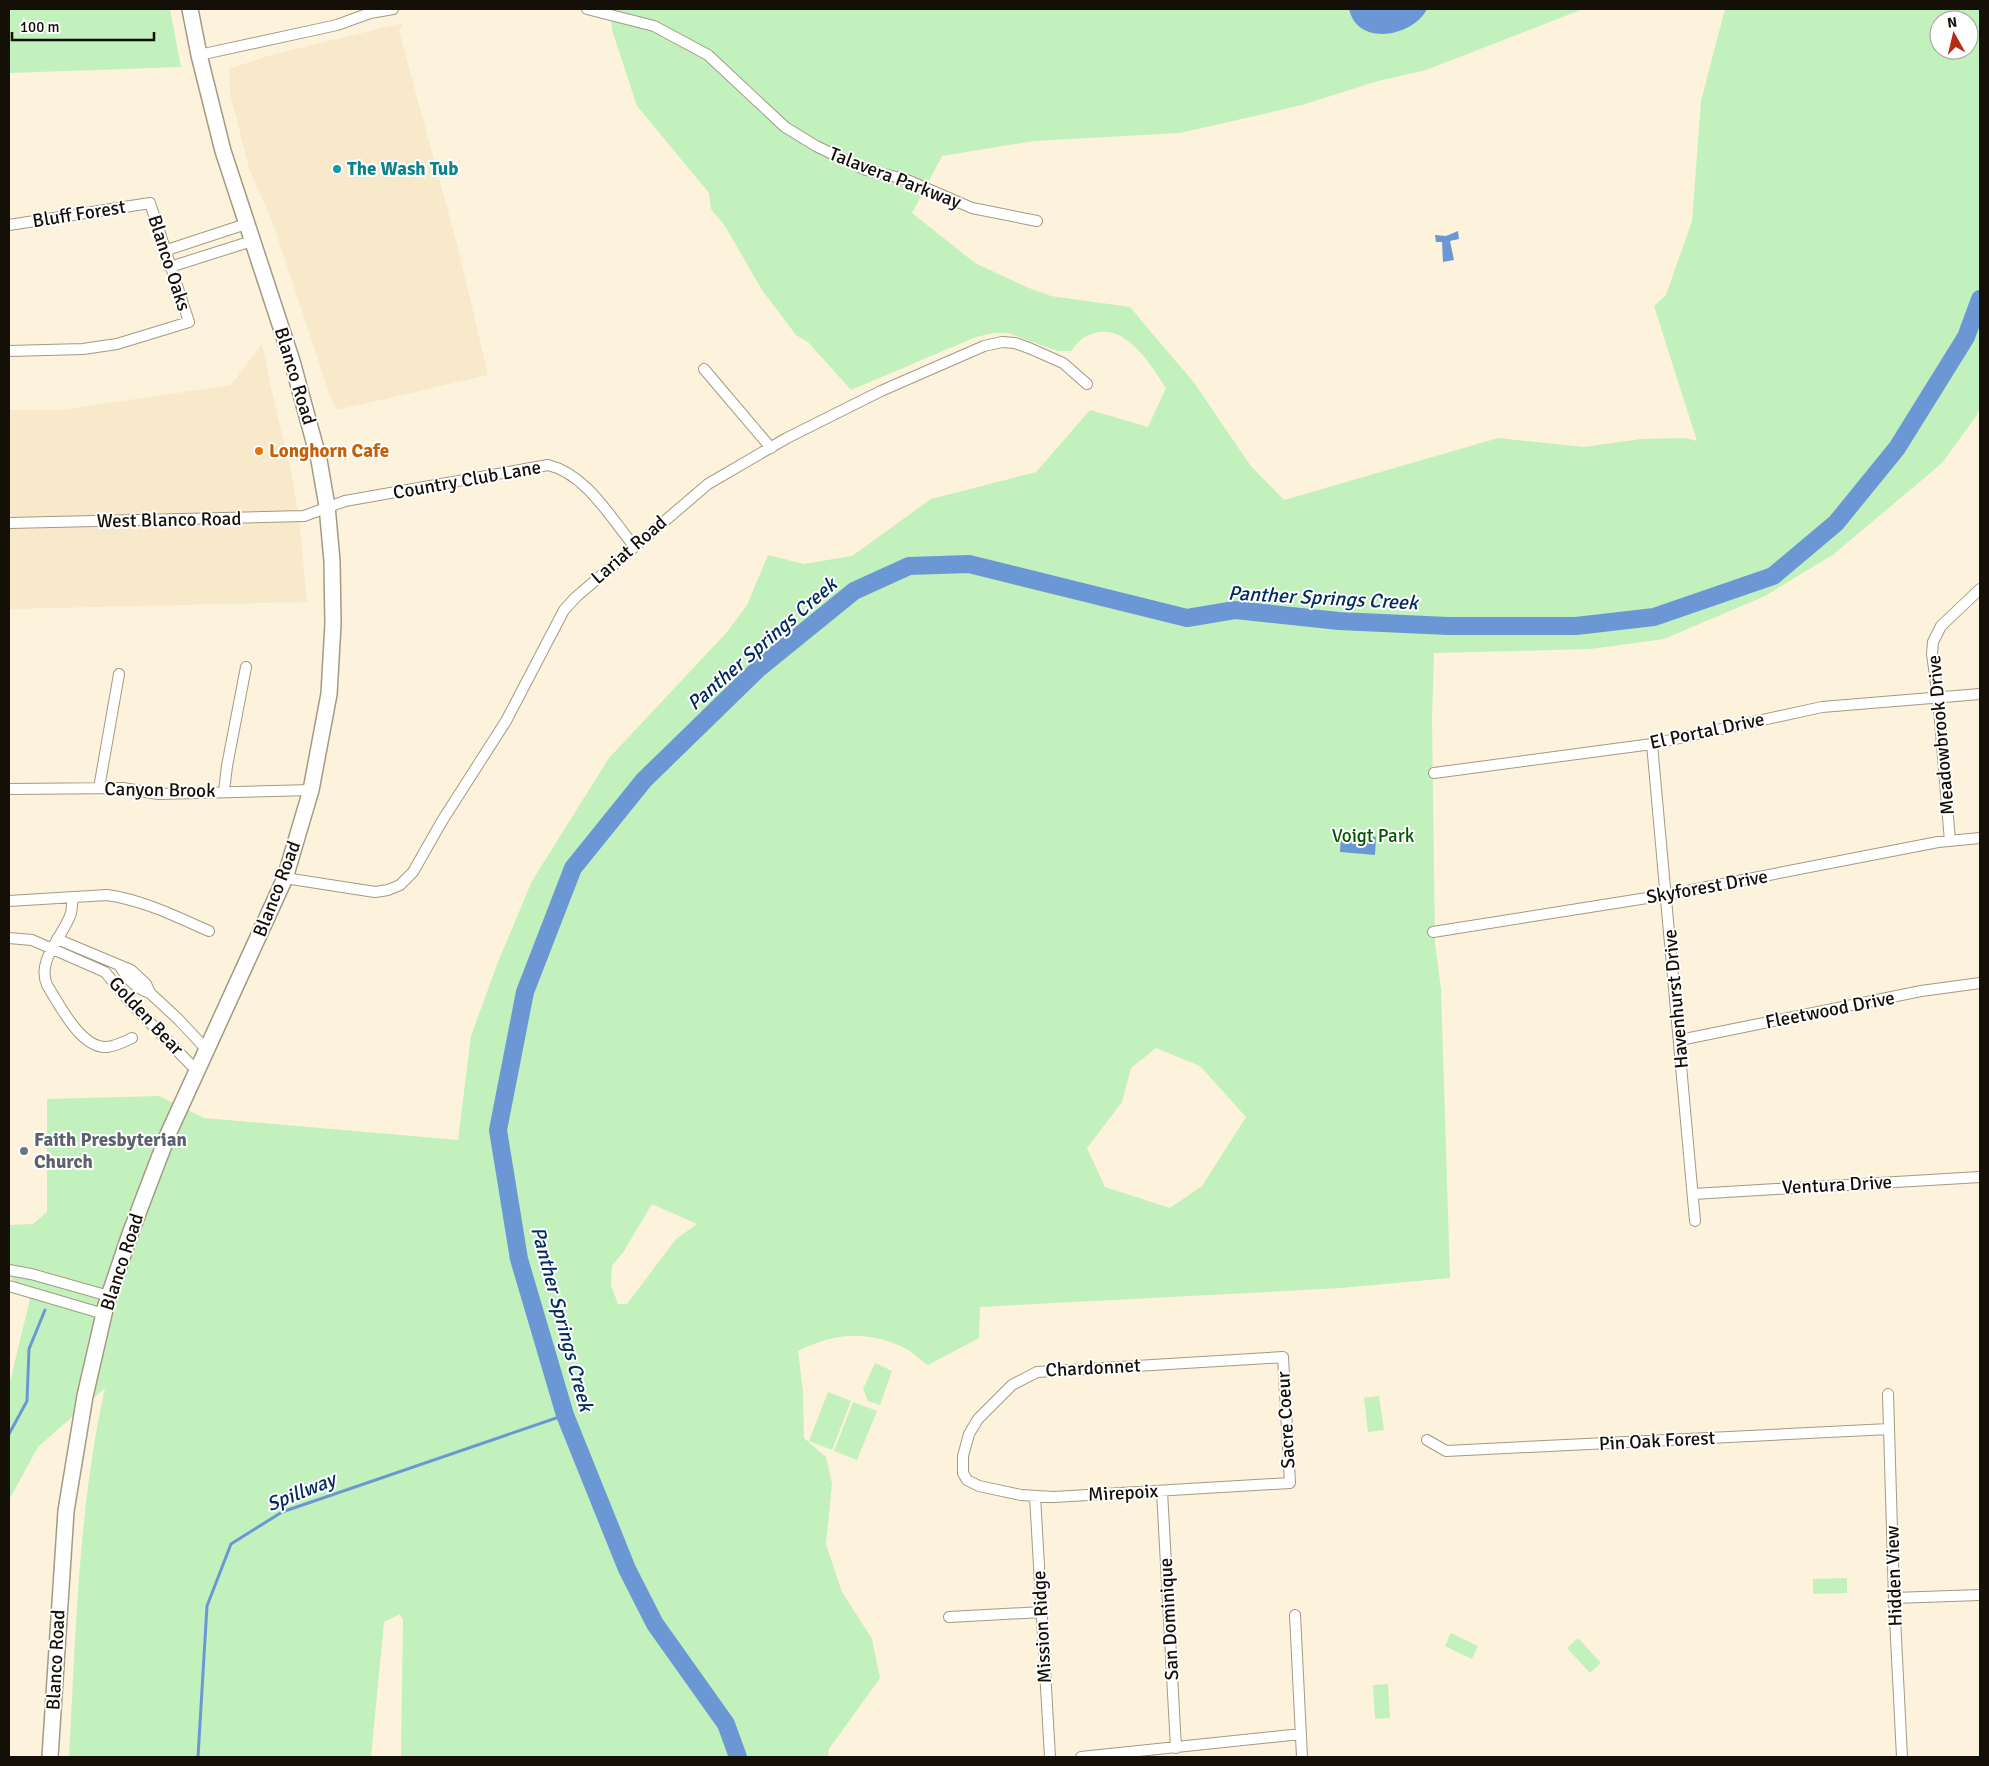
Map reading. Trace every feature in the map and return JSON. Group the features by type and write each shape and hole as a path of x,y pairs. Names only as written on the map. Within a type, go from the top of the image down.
{"main road":[{"name":"Blanco Road","path":"50,1757 66,1511 85,1396 104,1314 146,1189 196,1070 207,1050 285,878 311,790 329,694 332,659 332,561 327,506 311,426 292,361 223,151 199,55 190,9"}],"street":[{"path":"199,55 337,25 370,13 393,9"},
{"name":"Talavera Parkway","path":"587,9 654,26 708,54 785,127 816,146 849,162 866,170 905,179 972,208 1037,221"},
{"name":"Bluff Forest","path":"9,225 150,203"},
{"name":"Blanco Oaks","path":"9,351 84,349 117,344 189,322 164,251 150,203"},
{"path":"164,251 246,224"},
{"path":"170,267 252,241"},
{"path":"192,242 197,258"},
{"name":"Lariat Road","path":"285,878 375,892 388,890 400,885 413,872 442,821 506,721 564,610 634,546 701,489 770,448 882,390 990,344 1015,343 1029,348 1063,363 1087,384"},
{"path":"704,369 770,448"},
{"name":"Country Club Lane","path":"327,506 548,465 563,469 580,480 634,546"},
{"name":"West Blanco Road","path":"9,523 304,516 327,506"},
{"name":"Meadowbrook Drive","path":"1950,840 1938,697 1932,654 1933,642 1941,626 1980,589"},
{"path":"224,792 226,766 246,666"},
{"path":"99,788 119,674"},
{"name":"El Portal Drive","path":"1434,773 1652,744 1822,707 1980,694"},
{"name":"Havenhurst Drive","path":"1652,744 1695,1222"},
{"name":"Canyon Brook","path":"9,789 123,788 158,794 311,790"},
{"name":"Skyforest Drive","path":"1432,932 1666,895 1950,840 1980,838"},
{"path":"9,902 107,895 121,897 167,912 209,931"},
{"path":"73,897 70,914 54,943 43,976 79,1033 89,1042 105,1047 132,1038"},
{"name":"Golden Bear","path":"9,938 54,943 131,970 146,984 150,993 207,1050"},
{"name":"Golden Bear","path":"54,943 105,972 129,1001 196,1070"},
{"name":"Fleetwood Drive","path":"1680,1040 1920,992 1980,983"},
{"name":"Ventura Drive","path":"1693,1194 1980,1177"},
{"path":"9,1270 32,1274 109,1296"},
{"path":"9,1286 104,1314"},
{"name":"Chardonnet","path":"963,1473 963,1456 969,1434 978,1419 1012,1385 1037,1372 1283,1357"},
{"name":"Sacre Coeur","path":"1283,1357 1290,1484"},
{"name":"Hidden View","path":"1888,1394 1894,1598 1902,1757"},
{"name":"Pin Oak Forest","path":"1427,1440 1446,1451 1889,1429"},
{"name":"Mirepoix","path":"963,1473 967,1480 979,1486 1035,1496 1290,1484"},
{"name":"San Dominique","path":"1162,1490 1176,1748"},
{"name":"Mission Ridge","path":"1035,1496 1050,1757"},
{"path":"1894,1598 1980,1594"},
{"path":"949,1617 1042,1612"},
{"path":"1295,1615 1302,1757"},
{"path":"1081,1757 1301,1734"}],"shaded area":[{"path":"403,23 399,31 459,252 488,375 337,410 330,396 274,226 249,168 230,93 229,69 271,55"},
{"path":"262,344 292,475 300,528 307,602 9,609 9,410 62,410 231,385"}],"green space":[{"path":"9,9 170,9 181,67 9,73"},
{"name":"Voigt Park","path":"611,9 1583,9 1426,70 1378,81 1302,105 1180,133 1034,141 942,156 912,213 975,263 1029,288 1051,296 1130,307 1195,384 1250,465 1284,500 1498,438 1584,447 1641,439 1685,438 1697,441 1654,306 1666,295 1692,221 1701,101 1725,9 1980,9 1980,405 1977,415 1942,463 1834,554 1765,596 1664,639 1591,649 1434,653 1432,720 1435,943 1441,989 1450,1278 1341,1288 980,1307 979,1338 928,1365 903,1347 862,1336 837,1337 798,1351 803,1392 804,1438 826,1457 832,1484 826,1544 842,1592 872,1639 880,1678 829,1749 828,1757 401,1757 403,1620 400,1614 384,1622 371,1757 69,1757 76,1618 84,1525 89,1479 105,1388 38,1447 9,1500 9,1386 30,1299 9,1276 9,1225 33,1224 47,1212 47,1099 159,1096 204,1118 458,1140 471,1036 498,962 532,881 609,758 727,632 747,605 768,555 804,564 852,556 931,499 1036,472 1090,410 1148,427 1166,388 1143,355 1133,345 1111,332 1098,332 1083,338 1071,351 1058,351 1008,333 994,333 976,337 851,390 808,342 796,335 762,290 725,226 711,209 709,193 637,106 612,30","holes":["1156,1048 1200,1066 1246,1117 1202,1186 1170,1208 1105,1187 1087,1148 1122,1102 1131,1068","652,1204 697,1224 676,1239 627,1304 618,1304 611,1285 612,1266 624,1251"]},
{"path":"875,1363 892,1371 880,1405 868,1401 863,1389"},
{"path":"828,1392 851,1401 832,1450 809,1441"},
{"path":"1379,1396 1384,1430 1368,1432 1364,1398"},
{"path":"853,1402 877,1411 857,1460 834,1451"},
{"path":"1847,1578 1847,1593 1813,1594 1813,1579"},
{"path":"1451,1633 1478,1646 1472,1659 1445,1646"},
{"path":"1578,1638 1601,1663 1590,1673 1567,1648"},
{"path":"1388,1684 1390,1718 1375,1719 1373,1685"}],"water":[{"path":"1349,9 1427,9 1411,26 1387,34 1374,33 1363,29 1354,21"},
{"path":"1458,231 1459,239 1450,241 1454,260 1443,262 1442,242 1436,242 1435,235 1446,236"},
{"path":"1341,834 1376,837 1375,855 1340,852"}],"waterway":[{"name":"Panther Springs Creek","path":"738,1757 726,1724 655,1624 627,1569 565,1415 519,1259 498,1130 525,992 573,868 644,780 758,669 854,591 909,566 969,564 1187,618 1235,610 1339,621 1448,626 1576,626 1654,617 1773,576 1836,523 1897,448 1966,337 1980,299"},
{"path":"9,1434 27,1401 29,1349 45,1310"},
{"name":"Spillway","path":"198,1757 207,1606 231,1544 282,1512 565,1415"}],"place":[{"name":"The Wash Tub","path":"337,169"},
{"name":"Longhorn Cafe","path":"259,451"},
{"name":"Faith Presbyterian Church","path":"24,1151"}]}
